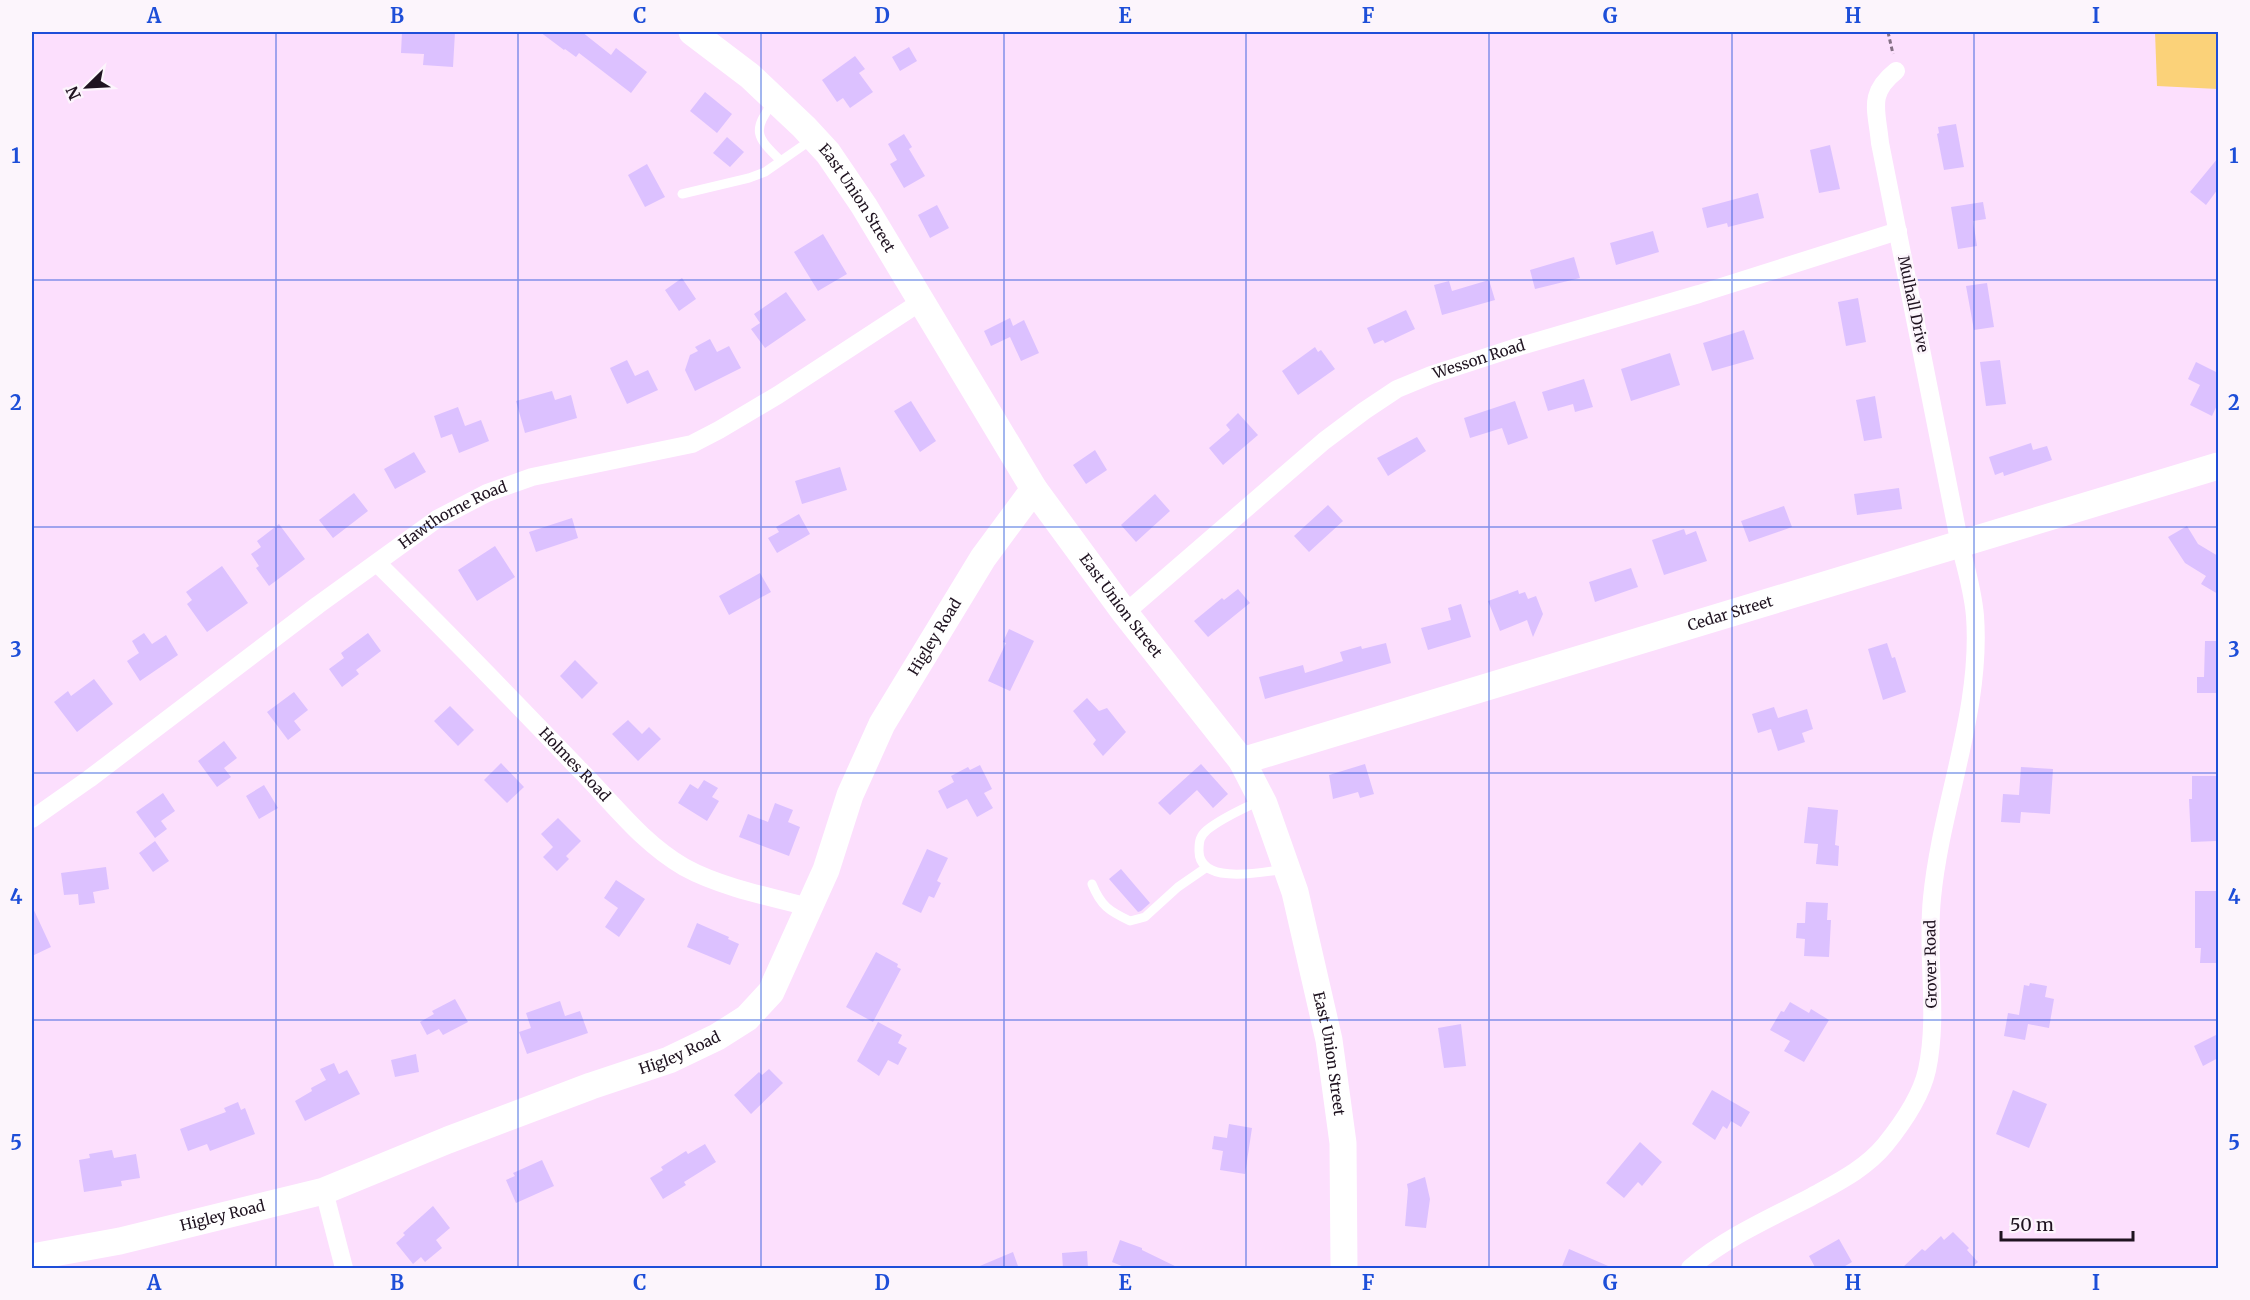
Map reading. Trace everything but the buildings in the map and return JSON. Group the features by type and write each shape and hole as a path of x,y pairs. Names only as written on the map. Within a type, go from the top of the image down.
{"street":[{"name":"East Union Street","path":"692,32 750,76 828,153 864,206 1034,489 1125,614 1242,761 1262,800 1295,892 1329,1040 1343,1143 1344,1269"},
{"name":"Mulhall Drive","path":"1896,71 1880,86 1876,96 1880,143 1960,545"},
{"name":"Wesson Road","path":"1125,614 1324,441 1398,389 1431,375 1514,348 1699,294 1898,231"},
{"name":"Hawthorne Road","path":"32,819 318,605 438,519 487,493 532,477 692,444 778,395 922,301"},
{"name":"Cedar Street","path":"1242,761 2218,466"},
{"name":"Higley Road","path":"32,1257 120,1241 324,1191 459,1136 591,1086 669,1060 717,1037 747,1018 771,992 826,870 850,795 882,724 983,558 1034,489"},
{"name":"Grover Road","path":"1690,1269 1716,1248 1838,1182 1864,1165 1895,1131 1921,1087 1926,1072 1932,1026 1929,923 1933,888 1941,831 1961,748 1974,669 1975,617 1960,545"},
{"name":"Holmes Road","path":"377,563 593,782 631,826 659,851 686,868 740,889 810,907"},
{"path":"324,1191 344,1269"}],"lane":[{"path":"775,100 760,119 758,128 762,141 781,161"},
{"path":"682,194 750,178 765,172 814,138"},
{"path":"1262,800 1225,818 1206,831 1199,839 1198,855 1207,867 1218,873 1234,874 1287,868"},
{"path":"1092,884 1098,900 1112,913 1130,921 1145,917 1178,887 1207,867"}],"path":[{"path":"1888,32 1896,71"}],"shaded area":[{"path":"2155,32 2218,32 2218,89 2157,86"}]}
